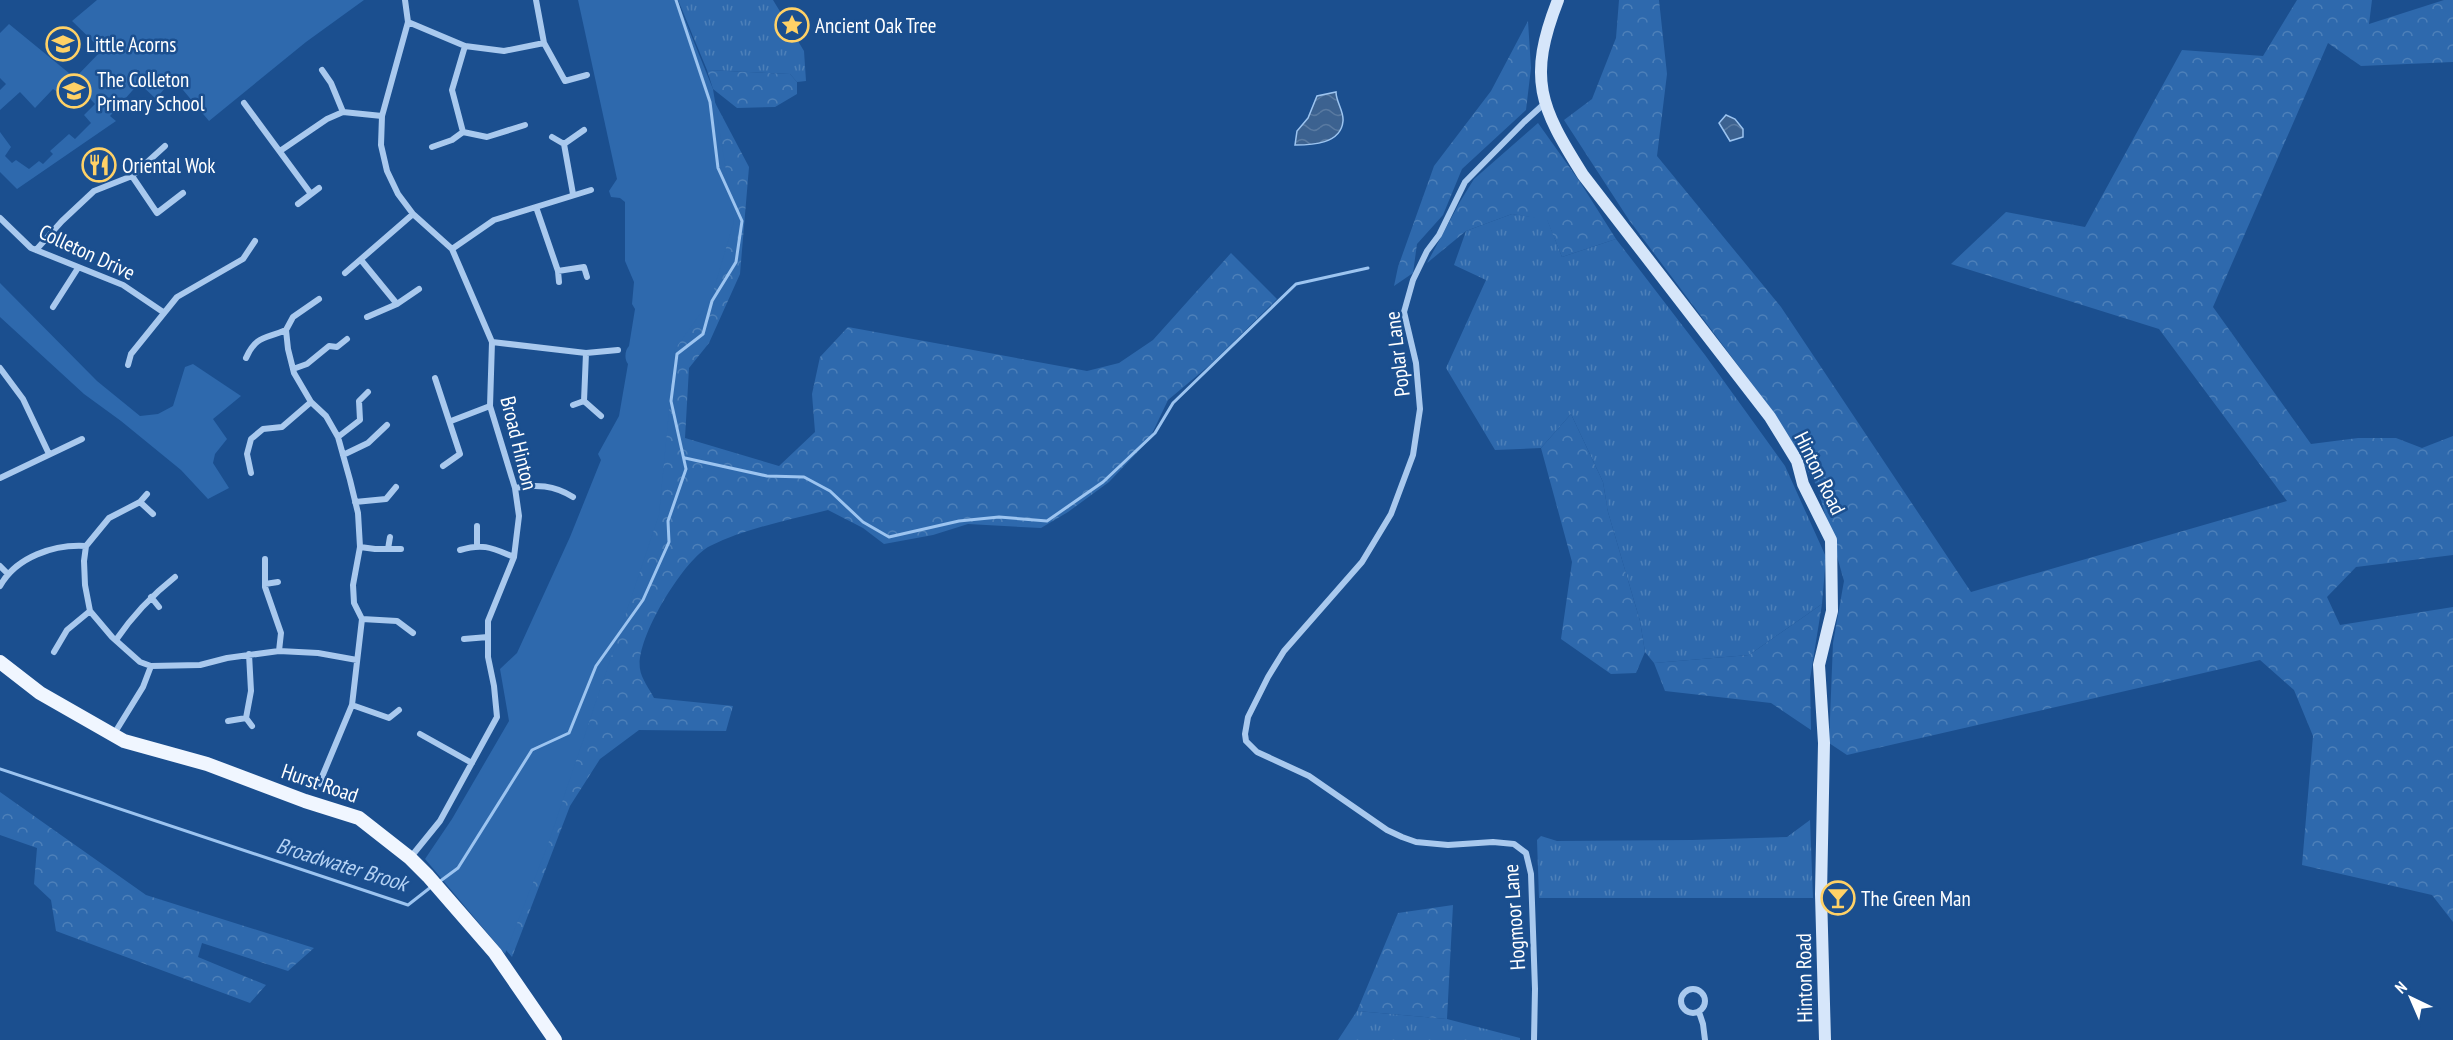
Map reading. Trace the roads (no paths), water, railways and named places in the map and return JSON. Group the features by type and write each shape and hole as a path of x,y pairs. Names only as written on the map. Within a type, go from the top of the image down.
{"main road":[{"name":"Hurst Road","path":"0,662 40,693 124,741 207,764 305,801 359,818 410,858 428,876 501,961 555,1040"}],"street":[{"name":"Broad Hinton","path":"405,0 408,22 382,116 381,145 387,171 398,194 413,214 452,249 492,342 490,406 515,488 519,516 514,557 488,621 488,657 497,717 440,821 410,858"},
{"path":"536,0 544,43 565,81 587,75"},
{"name":"Hinton Road","path":"1558,0 1540,63 1540,78 1545,103 1564,145 1583,175 1770,417 1797,461 1803,484 1831,540 1832,611 1820,665 1824,743 1821,894 1825,1040"},
{"path":"408,22 465,46 504,51 544,43"},
{"path":"463,132 452,90 465,46"},
{"path":"322,70 331,83 343,112"},
{"path":"244,103 311,194"},
{"name":"Poplar Lane","path":"1246,741 1248,717 1268,677 1284,651 1362,562 1391,514 1413,455 1420,409 1416,363 1404,312 1418,270 1465,182 1545,103"},
{"path":"280,150 327,119 343,112 382,116"},
{"path":"432,147 452,140 463,132 487,136 525,125"},
{"path":"564,144 584,130"},
{"path":"552,137 564,144 573,194"},
{"path":"36,250 62,220 94,191 132,176 165,146"},
{"path":"132,176 157,213 183,194"},
{"path":"298,204 319,188"},
{"path":"452,249 494,220 591,190"},
{"path":"536,207 558,271 559,282"},
{"path":"345,273 413,214"},
{"name":"Colleton Drive","path":"0,218 36,250 123,285 163,312"},
{"path":"128,364 131,354 177,297 243,259 255,241"},
{"path":"361,260 397,304"},
{"path":"558,271 584,267 587,277"},
{"path":"53,307 78,268"},
{"path":"367,317 397,304 419,289"},
{"path":"319,299 293,317 286,330 293,369 311,402 326,416 338,437 343,455 358,513 360,547 353,585 354,603 362,619 352,705 338,749 319,784"},
{"path":"246,358 250,348 263,336 286,330"},
{"path":"293,369 307,364 329,346 337,347 347,339"},
{"path":"492,342 586,353 618,350"},
{"path":"586,353 584,401 601,417"},
{"path":"0,368 23,399 49,454"},
{"path":"435,378 451,420 460,454 444,466"},
{"path":"338,437 360,420 359,401 368,392"},
{"path":"573,405 584,401"},
{"path":"251,473 247,454 251,439 263,429 282,428 311,402"},
{"path":"451,420 490,406"},
{"path":"343,455 368,443 387,425"},
{"path":"0,478 82,439"},
{"path":"515,488 535,484 561,489 573,497"},
{"path":"355,502 386,499 396,487"},
{"path":"147,494 140,502 109,518 86,546 85,585 90,611 140,662 151,666 200,665 249,654 279,651 318,653 357,660"},
{"path":"140,502 153,514"},
{"path":"477,526 477,545"},
{"path":"388,549 390,537"},
{"path":"0,586 7,573 51,548 68,545 86,546"},
{"path":"460,550 477,545 514,557"},
{"path":"360,547 401,549"},
{"path":"266,560 265,584 281,633 279,651"},
{"path":"0,566 7,573"},
{"path":"117,640 132,617 175,577"},
{"path":"265,584 278,582"},
{"path":"151,597 159,607"},
{"path":"54,652 67,630 90,611"},
{"path":"362,619 397,621 413,633"},
{"path":"464,639 488,637"},
{"path":"249,654 251,691 246,718 252,726"},
{"path":"114,735 143,687 151,666"},
{"path":"352,705 389,718 399,710"},
{"path":"228,722 246,718"},
{"path":"420,734 472,763"},
{"name":"Hogmoor Lane","path":"1246,741 1263,756 1294,767 1326,786 1387,830 1402,837 1416,842 1448,845 1492,842 1514,844 1526,852 1531,874 1534,1040"},
{"path":"1688,990 1700,991 1705,1002 1699,1012 1688,1013 1681,1005 1683,993 1688,990"},
{"path":"1699,1012 1704,1024 1705,1040"}],"water":[{"path":"1336,92 1343,117 1341,129 1325,142 1295,145 1297,131 1308,118 1317,96"},
{"path":"1726,115 1735,119 1743,129 1743,137 1730,141 1719,123"}],"waterway":[{"name":"Broadwater Brook","path":"439,882 458,868 532,750 569,733 596,666 643,600 669,542 668,521 686,469 671,401 677,354 703,334 712,301 736,262 742,221 718,168 710,102 676,0"},
{"path":"685,458 767,476 804,477 830,491 863,522 889,537 959,521 999,517 1047,521 1103,482 1155,433 1173,403 1296,284 1368,268"},
{"name":"Broadwater Brook","path":"0,769 408,905 431,887"}],"place":[{"name":"Ancient Oak Tree","path":"792,25"},
{"name":"Little Acorns","path":"63,44"},
{"name":"The Colleton Primary School","path":"74,91"},
{"name":"Oriental Wok","path":"99,165"},
{"name":"The Green Man","path":"1838,898"}]}
